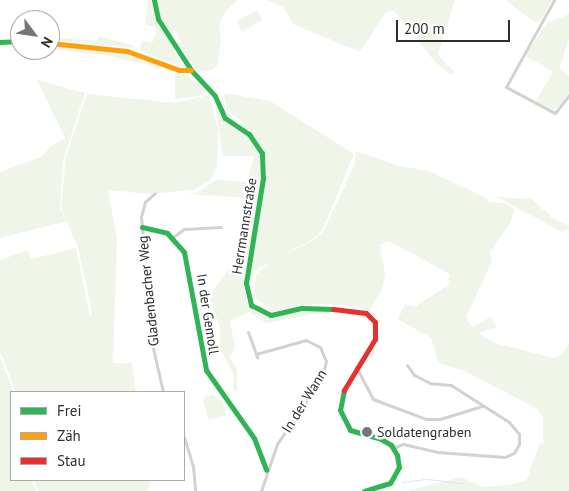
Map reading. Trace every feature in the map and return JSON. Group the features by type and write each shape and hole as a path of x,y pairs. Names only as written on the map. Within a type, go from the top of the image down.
{"street":[{"name":"Herrmannstraße","path":"154,0 155,14 191,70 215,96 225,118 256,142 264,157 258,220 246,283 248,300 259,312 269,315 308,307 353,309 366,313 375,322 377,334 341,395 342,421 354,433 381,439 393,448"},
{"path":"554,0 506,86 555,113 569,95"},
{"path":"60,44 127,51 179,70 191,70"},
{"name":"Gladenbacher Weg","path":"155,193 143,207 142,227 153,348 163,391"},
{"path":"142,227 162,231 173,238 184,229 221,228"},
{"name":"In der Gemoll","path":"173,238 184,252 189,266 206,370 254,438 266,470"},
{"name":"In der Wann","path":"248,332 256,356 306,340 320,347 326,361 324,374 277,444 266,470 261,491"},
{"path":"364,491 379,488 393,480 399,464 393,448 403,444 465,455 512,455 520,444 517,431 482,406 451,385 430,383 414,375 408,365"},
{"path":"356,367 373,399 426,419 440,420 482,406"},
{"path":"185,440 193,466 195,491"}],"shaded area":[{"path":"148,0 238,0 225,12 219,25 221,40 217,66 210,71 198,72 185,53 175,29 167,35 182,67 139,50 142,41 152,43 156,33 156,27 145,25"},
{"path":"267,0 455,0 438,54 454,72 451,75 435,62 394,11 386,12 360,52 293,24 284,8"},
{"path":"505,0 552,0 540,21 535,22"},
{"path":"257,10 262,20 242,32 237,21"},
{"path":"569,14 569,37 560,68 569,77 569,92 563,103 553,110 536,101 553,72 525,56 547,23"},
{"path":"99,36 135,46 135,48 60,41 60,38 97,41"},
{"path":"60,45 127,52 186,75 206,89 199,96 175,99 175,71 104,55 60,50"},
{"path":"37,80 85,93 63,160 60,208 67,221 0,238 0,172 43,156 48,148 65,138"},
{"path":"224,93 270,101 354,154 322,231 313,239 254,271 252,277 249,276 267,170 265,154 253,135 227,117 220,104 223,103 228,113 237,121 250,128 227,110"},
{"path":"87,94 175,103 209,95 218,129 217,166 210,181 193,190 150,194 108,190 117,240 113,363 132,363 136,391 16,391 0,352 0,260 28,250 31,259 76,248 90,317 92,311 78,247 61,207 66,156"},
{"path":"214,99 223,118 248,137 262,159 255,222 245,269 246,301 266,317 307,310 332,311 266,323 249,312 230,321 235,347 230,358 237,368 237,393 233,388 234,376 220,348 220,328 209,297 231,266 249,198 188,194 198,192 215,180 247,182 254,156 223,156"},
{"path":"356,151 399,166 429,171 488,199 488,202 506,203 514,209 511,222 490,252 492,262 466,317 472,327 490,317 497,327 478,333 495,343 553,358 562,355 569,344 569,491 406,491 462,477 483,487 515,484 527,479 539,445 543,443 543,418 537,409 465,371 442,364 438,361 431,338 398,319 405,304 415,307 448,285 450,274 389,241 380,245 385,274 381,292 369,311 353,306 321,304 302,305 273,314 254,304 269,308 254,297 256,274 272,261 314,240 323,232 354,166"},
{"path":"497,197 531,199 553,218 569,226 569,235 568,229 562,232"},
{"path":"0,357 14,391 10,391 10,481 32,481 36,491 0,491"},
{"path":"214,395 218,401 222,400 226,415 209,420 203,400 205,396"},
{"path":"34,481 151,481 148,491 38,491"}],"waterway":[{"path":"402,482 428,479 463,483"}],"traffic: fast":[{"path":"154,0 158,19 191,70 215,96 225,118 249,134 262,153 263,178 246,283 251,305 271,315 302,308 333,309"},
{"path":"0,42 10,42"},
{"path":"142,227 167,233 184,252 206,370 254,438 266,470"},
{"path":"344,390 340,410 350,430 381,439 391,445 397,455 399,467 390,483 364,491"}],"traffic: slow":[{"path":"60,44 127,51 179,70 191,70"}],"traffic: jam":[{"path":"333,309 366,313 375,322 375,339 344,390"}],"place":[{"name":"Soldatengraben","path":"367,432"}]}
